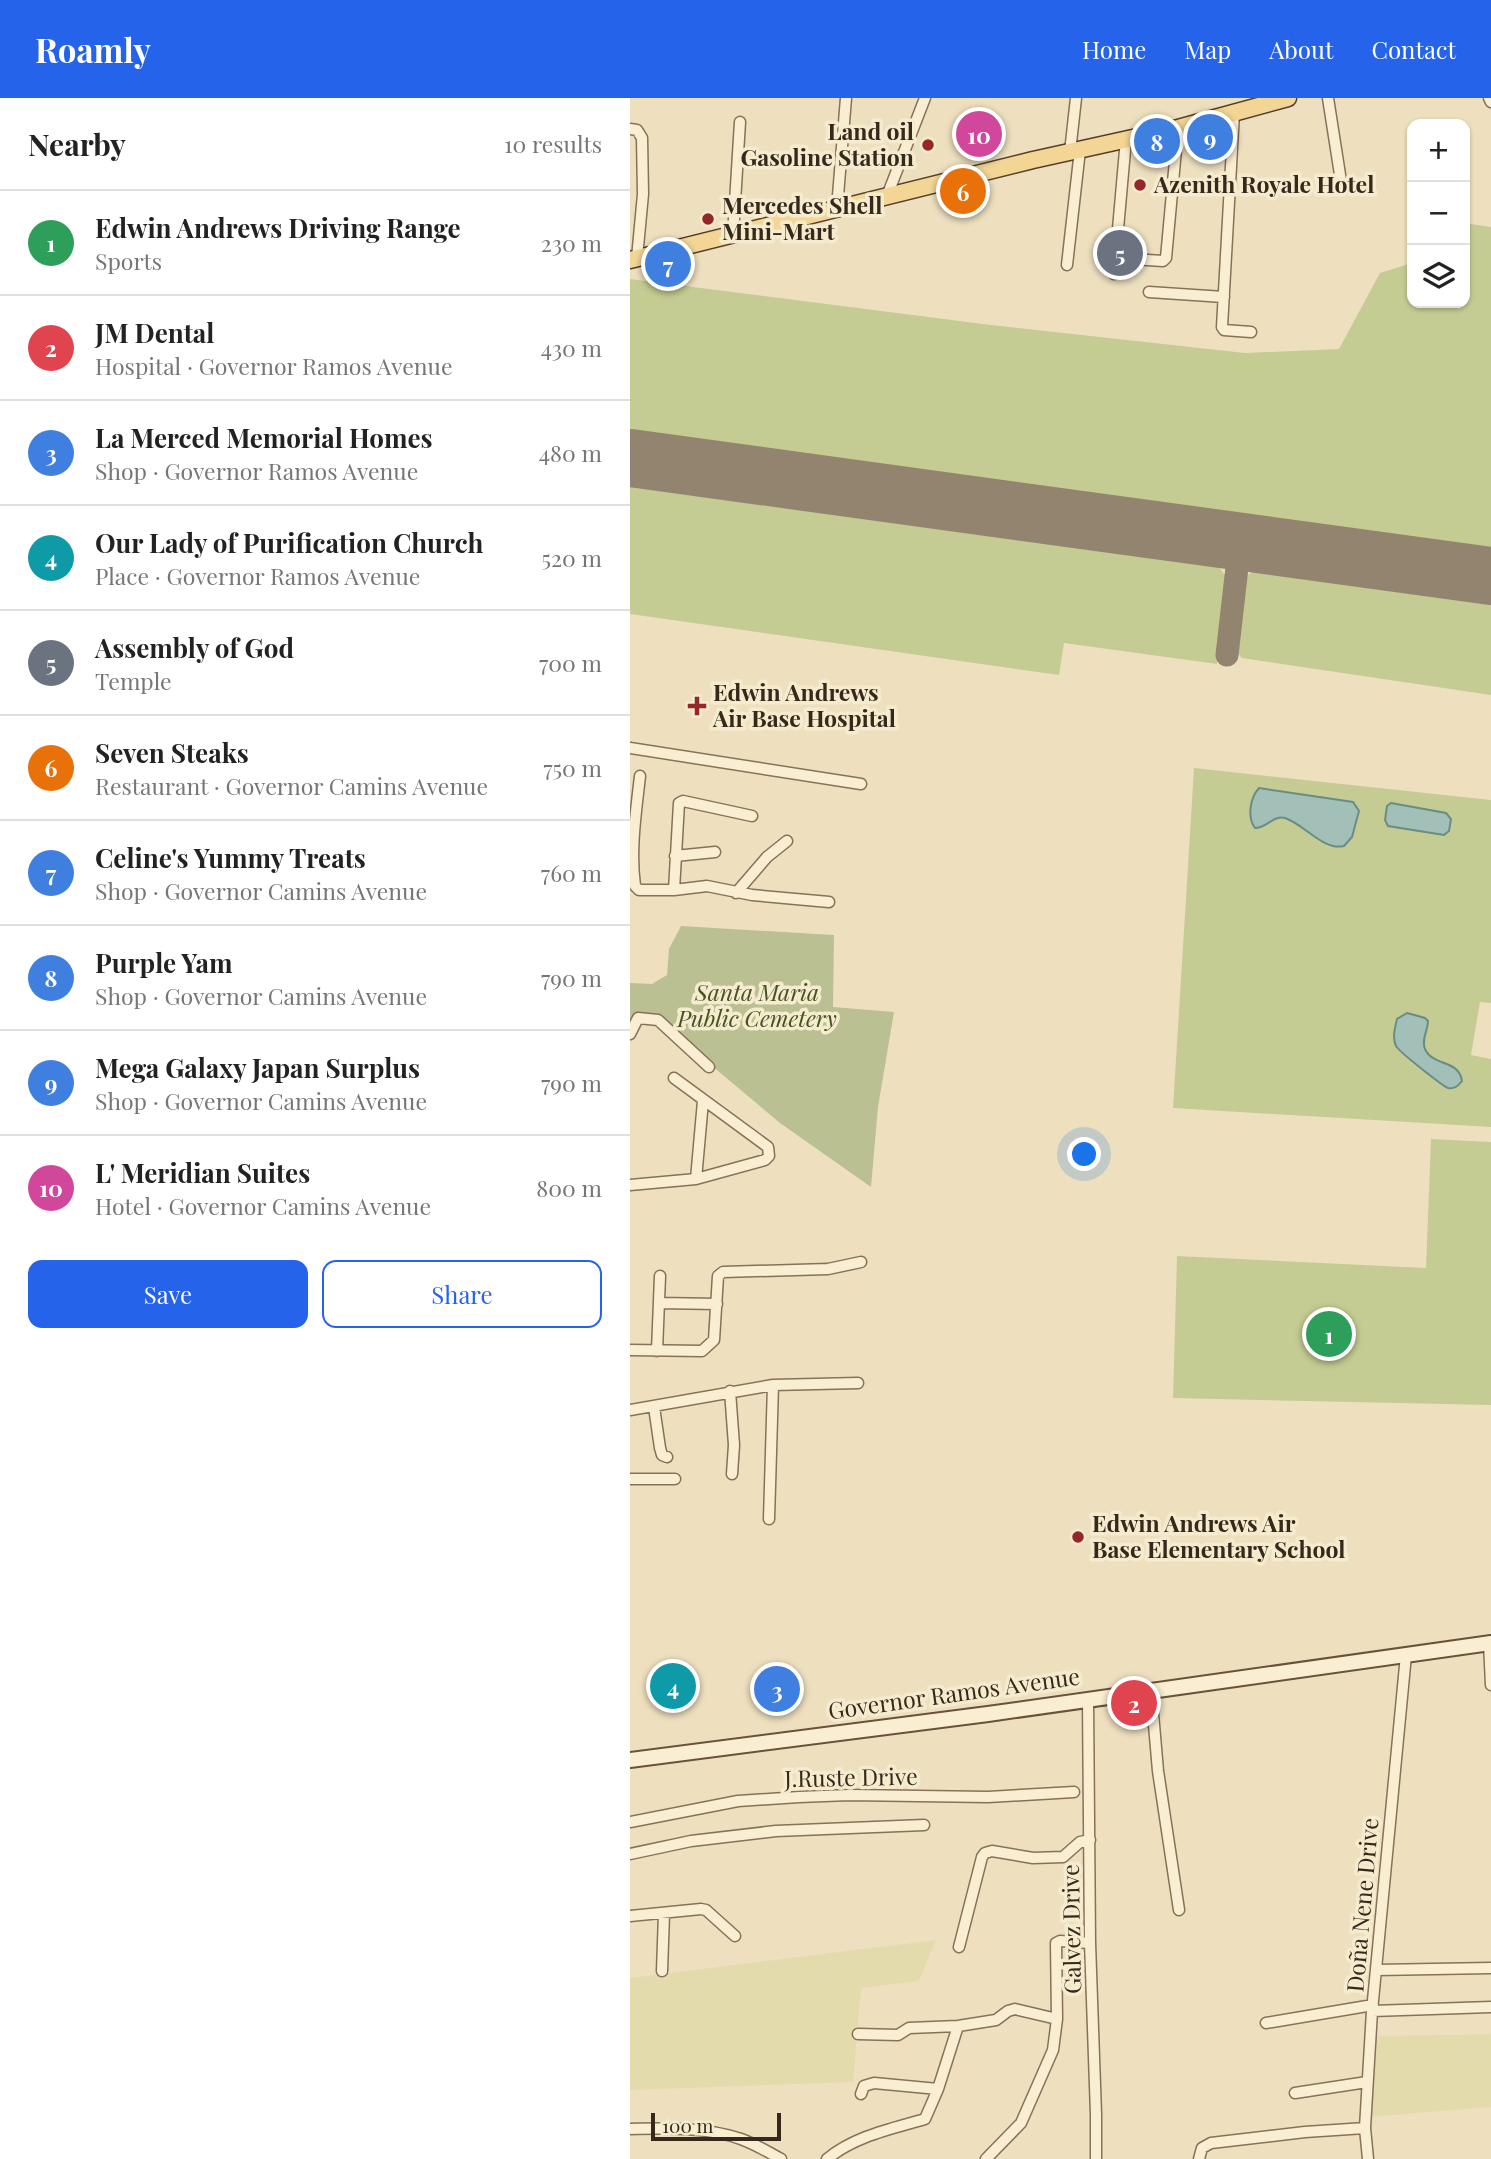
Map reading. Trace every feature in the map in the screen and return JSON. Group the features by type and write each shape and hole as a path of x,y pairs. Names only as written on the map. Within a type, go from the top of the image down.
{"main road":[{"path":"633,259 1178,128 1288,98"},
{"name":"Governor Ramos Avenue","path":"630,1760 1490,1643"}],"street":[{"path":"837,208 846,98"},
{"path":"887,196 925,98"},
{"path":"1067,265 1076,98"},
{"path":"1328,98 1341,180"},
{"path":"1234,113 1222,329 1251,332"},
{"path":"733,234 740,122"},
{"path":"1116,258 1163,261 1166,258 1178,128"},
{"path":"630,129 637,130 642,138 643,194 633,259"},
{"path":"1114,274 1126,139"},
{"path":"1149,292 1224,297"},
{"path":"630,748 861,783"},
{"path":"640,776 632,876 639,890 707,886 736,892 829,902"},
{"path":"674,890 680,802 752,816"},
{"path":"736,892 767,856 787,841"},
{"path":"675,856 715,852"},
{"path":"630,1034 638,1018 658,1020 709,1067"},
{"path":"630,1185 696,1179 765,1160 769,1151 768,1147 674,1078"},
{"path":"696,1179 703,1101"},
{"path":"630,1350 702,1351 710,1346 714,1340 718,1276 723,1272 828,1269 861,1262"},
{"path":"657,1351 660,1276"},
{"path":"660,1303 717,1304"},
{"path":"630,1410 773,1385 858,1383"},
{"path":"769,1519 773,1385"},
{"path":"730,1391 734,1445 732,1474"},
{"path":"654,1407 660,1448 662,1455 667,1457"},
{"path":"630,1479 675,1479"},
{"path":"1490,1643 1491,1685"},
{"name":"Doña Nene Drive","path":"1368,2159 1365,2128 1372,2008 1406,1655"},
{"path":"1151,1690 1158,1771 1179,1910"},
{"name":"Galvez Drive","path":"1088,1699 1090,1943 1096,2159"},
{"name":"J.Ruste Drive","path":"630,1822 738,1801 849,1795 988,1797 1074,1792"},
{"path":"630,1854 691,1841 776,1831 924,1825"},
{"path":"959,1947 985,1853 992,1851 1033,1858 1063,1857 1075,1845 1090,1840"},
{"path":"630,1916 706,1910 736,1936"},
{"path":"662,1970 664,1914"},
{"path":"986,2159 1021,2123 1053,2050 1057,2019 1056,1943 1090,1943"},
{"path":"1376,1970 1491,1968"},
{"path":"1266,2023 1372,2008 1491,2007"},
{"path":"858,2034 898,2035 909,2028 958,2026 996,2020 1014,2009 1057,2019"},
{"path":"827,2159 882,2130 925,2119 938,2090 958,2026"},
{"path":"1295,2093 1367,2082"},
{"path":"861,2094 864,2086 874,2083 938,2090"},
{"path":"630,2129 657,2128 726,2135 741,2139 781,2159"},
{"path":"1199,2159 1202,2148 1211,2143 1365,2128"}],"shaded area":[{"path":"936,1940 919,1981 861,1988 853,2082 630,2090 630,1978"},
{"path":"1491,2034 1491,2107 1369,2117 1375,2036"}],"green space":[{"path":"1470,224 1491,227 1491,548 630,432 630,279 991,325 1245,353 1339,349 1380,273 1407,265 1407,308 1470,308"},
{"path":"630,487 1219,567 1228,579 1217,664 1064,643 1059,675 630,614"},
{"path":"1253,572 1491,605 1491,695 1242,658 1235,647 1242,583 1247,575"},
{"path":"1194,768 1491,800 1491,1003 1480,1002 1471,1055 1491,1059 1491,1127 1173,1108"},
{"name":"Santa Maria Public Cemetery","path":"681,926 834,935 833,1007 894,1012 878,1107 871,1187 780,1123 705,1060 661,1017 637,1016 630,1030 630,983 652,984 667,975 669,949"},
{"path":"1431,1139 1491,1142 1491,1405 1173,1398 1177,1256 1426,1268"}],"water":[{"path":"1259,788 1353,802 1359,811 1352,837 1344,846 1329,845 1285,818 1255,828 1251,819 1251,808 1253,797"},
{"path":"1391,803 1446,813 1451,819 1449,831 1444,835 1388,826 1385,820 1387,806"},
{"path":"1407,1013 1428,1021 1425,1049 1429,1055 1456,1069 1462,1081 1456,1087 1445,1086 1396,1046 1394,1036 1397,1019"}],"taxiway":[{"path":"1227,655 1240,541"}],"runway":[{"path":"630,458 1491,576"}],"place":[{"name":"L' Meridian Suites","path":"979,134"},
{"name":"Mega Galaxy Japan Surplus","path":"1210,137"},
{"name":"Purple Yam","path":"1157,141"},
{"name":"Land oil Gasoline Station","path":"928,145"},
{"name":"Azenith Royale Hotel","path":"1140,185"},
{"name":"Seven Steaks","path":"963,191"},
{"name":"Mercedes Shell Mini-Mart","path":"708,219"},
{"name":"Assembly of God","path":"1120,253"},
{"name":"Celine's Yummy Treats","path":"668,264"},
{"name":"Edwin Andrews Air Base Hospital","path":"697,706"},
{"name":"Edwin Andrews Driving Range","path":"1329,1334"},
{"name":"Edwin Andrews Air Base Elementary School","path":"1078,1537"},
{"name":"Our Lady of Purification Church","path":"673,1686"},
{"name":"La Merced Memorial Homes","path":"777,1689"},
{"name":"JM Dental","path":"1134,1703"}]}
